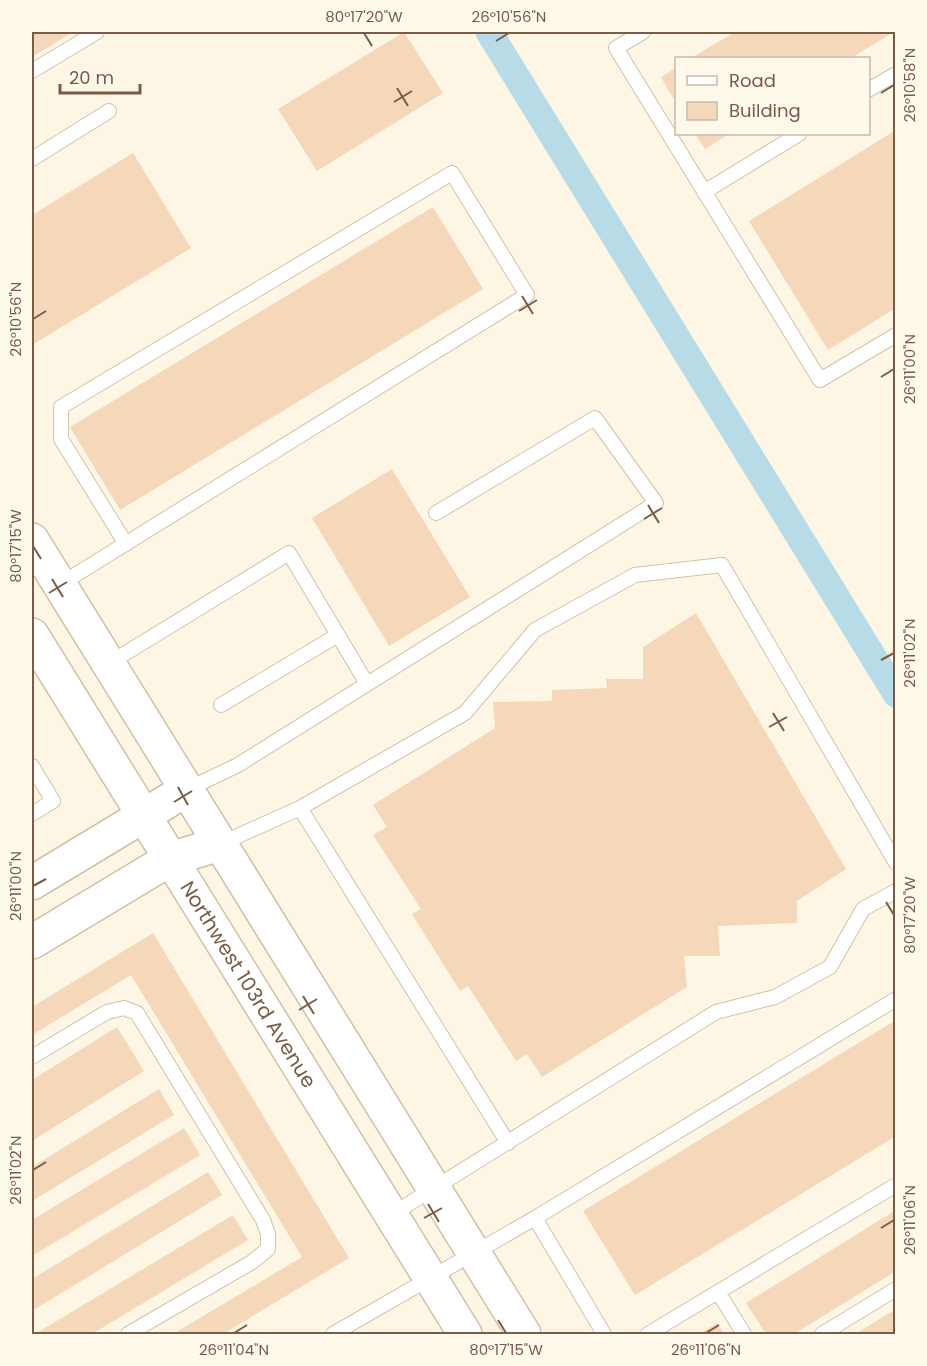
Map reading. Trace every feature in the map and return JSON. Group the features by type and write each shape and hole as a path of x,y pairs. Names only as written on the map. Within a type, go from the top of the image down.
{"street":[{"path":"32,540 524,1335"},
{"name":"Northwest 103rd Avenue","path":"32,635 465,1335"},
{"path":"32,883 186,790"},
{"path":"32,942 170,858 220,844"}],"lane":[{"path":"32,71 97,32"},
{"path":"643,32 615,48 820,380 896,335"},
{"path":"870,89 896,74"},
{"path":"32,159 110,111"},
{"path":"704,192 797,135"},
{"path":"59,585 126,544 527,295 452,173 61,407 61,439 126,544"},
{"path":"186,790 238,765 656,503 595,418 436,513"},
{"path":"108,664 289,553 367,684"},
{"path":"220,844 300,808 465,713 535,630 635,575 722,565 896,863"},
{"path":"221,705 338,635"},
{"path":"32,766 52,801 32,814"},
{"path":"300,808 508,1143"},
{"path":"391,1215 716,1012 775,997 830,967 863,909 896,891"},
{"path":"333,1335 535,1218 896,999"},
{"path":"32,1057 107,1012 124,1008 137,1013 263,1220 268,1234 268,1249 252,1262 129,1335"},
{"path":"648,1335 896,1185"},
{"path":"535,1218 604,1335"},
{"path":"822,1335 896,1289"},
{"path":"718,1292 744,1335"}],"building":[{"path":"32,32 73,32 32,57"},
{"path":"404,32 443,93 317,171 278,109"},
{"path":"735,32 894,32 853,57 693,57"},
{"path":"675,69 675,101 661,77"},
{"path":"896,130 896,308 828,350 749,221"},
{"path":"696,135 727,135 705,149"},
{"path":"133,153 191,248 32,345 32,215"},
{"path":"433,207 483,289 120,510 70,427"},
{"path":"392,469 470,597 389,646 312,518"},
{"path":"696,613 846,869 797,901 797,923 718,926 720,956 684,956 687,987 542,1077 527,1054 516,1061 468,986 460,991 412,914 421,909 373,835 387,827 373,805 495,728 493,702 552,701 552,690 607,688 606,679 643,679 643,647"},
{"path":"153,933 349,1258 223,1334 173,1334 302,1257 131,975 32,1035 32,1007"},
{"path":"896,1020 896,1136 635,1295 583,1211"},
{"path":"117,1027 144,1071 32,1141 32,1080"},
{"path":"159,1089 174,1115 32,1201 32,1167"},
{"path":"184,1128 200,1155 32,1256 32,1220"},
{"path":"208,1172 222,1195 32,1311 32,1279"},
{"path":"896,1210 896,1271 794,1334 766,1334 746,1303"},
{"path":"233,1215 248,1240 92,1334 35,1334"},
{"path":"896,1309 896,1334 855,1334"},
{"path":"717,1323 724,1334 699,1334"}],"waterway":[{"path":"489,32 896,694"}]}
